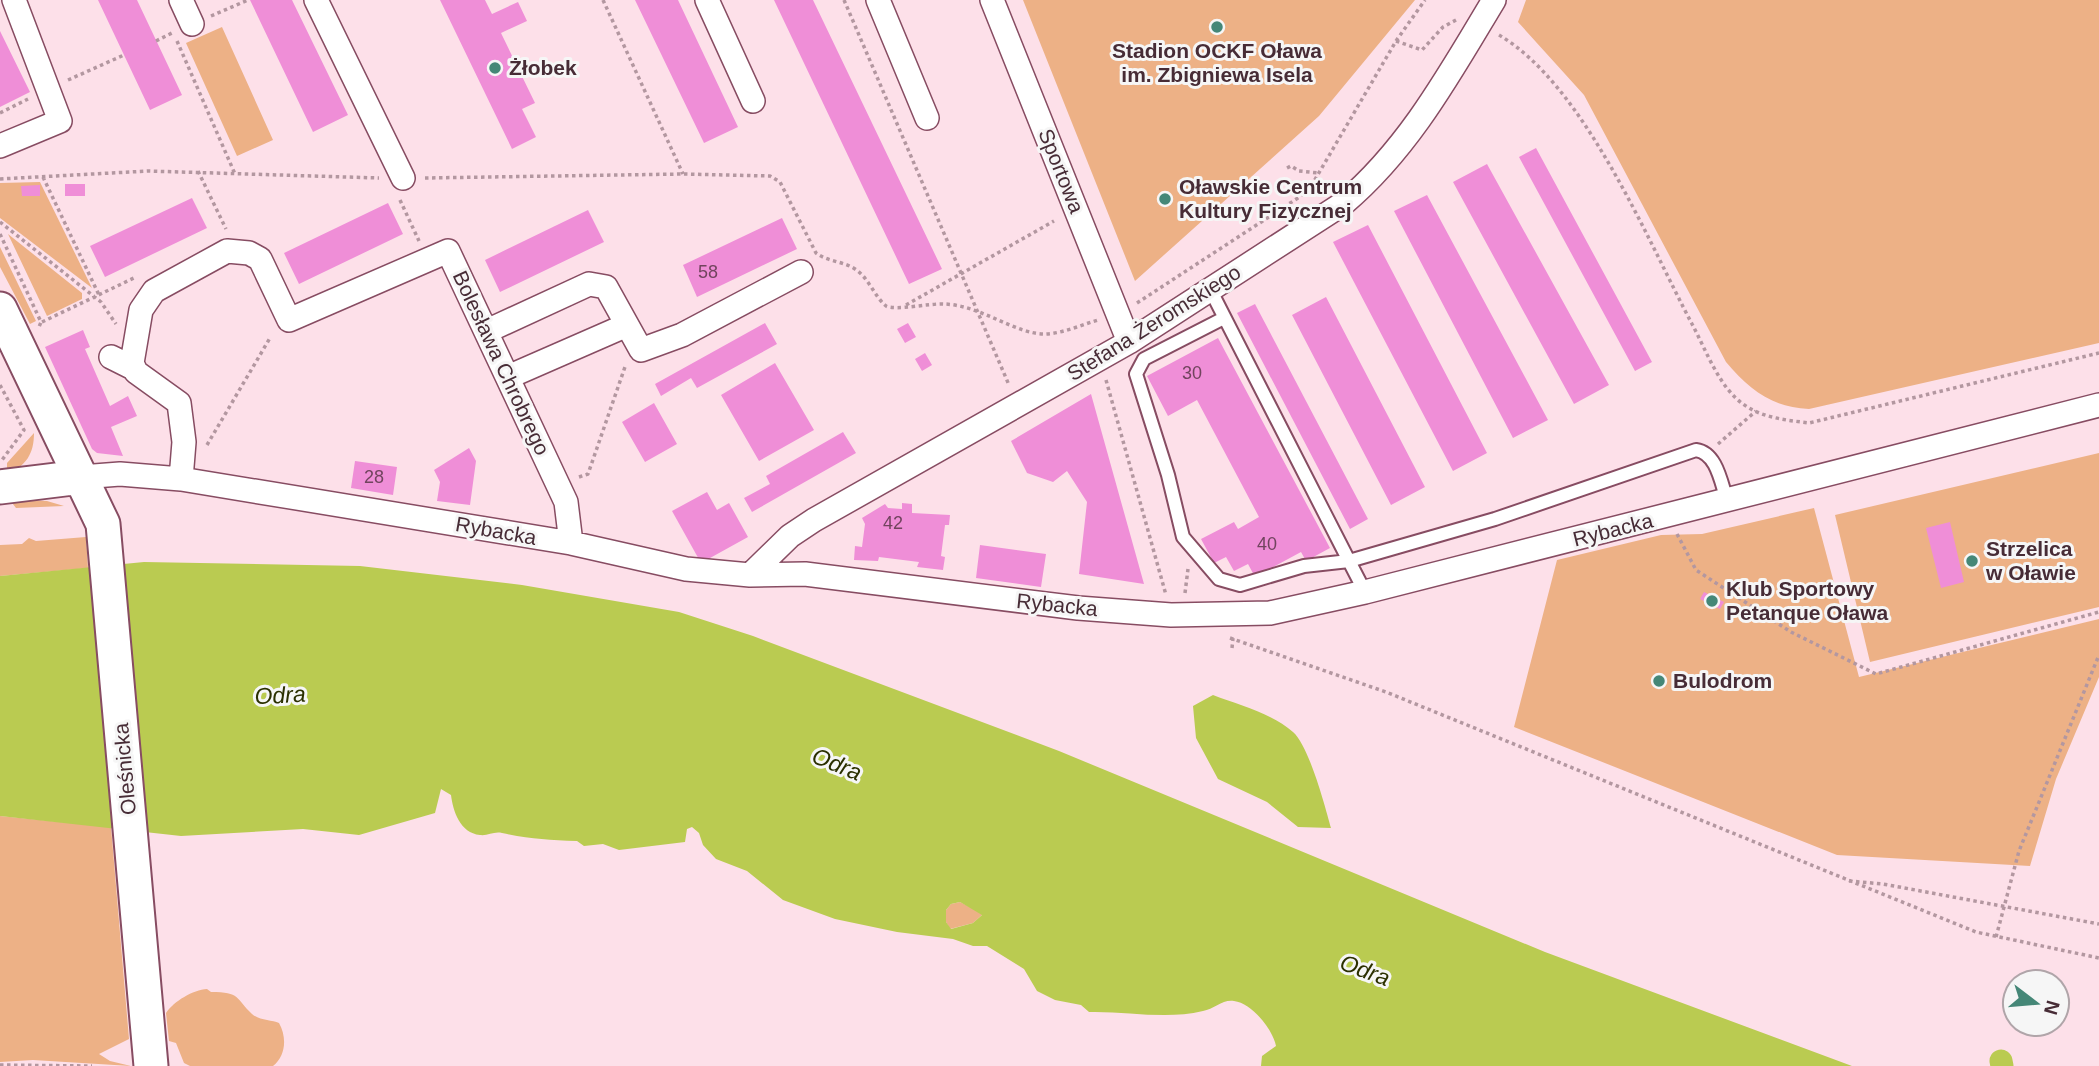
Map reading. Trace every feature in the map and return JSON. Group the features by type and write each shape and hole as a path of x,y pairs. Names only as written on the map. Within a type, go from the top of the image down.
{"main road":[{"path":"0,309 81,477"},
{"name":"Rybacka","path":"1,467 81,477"},
{"name":"Oleśnicka","path":"81,477 103,524 149,1052"}],"street":[{"path":"0,146 60,121 50,88 14,0"},
{"path":"181,0 183,28"},
{"path":"316,0 396,178"},
{"path":"707,0 753,101"},
{"path":"878,0 927,118"},
{"name":"Sportowa","path":"992,0 1129,342"},
{"name":"Stefana Żeromskiego","path":"750,575 790,536 814,520 1129,342 1344,204 1404,143 1493,0"},
{"name":"Bolesława Chrobrego","path":"133,357 141,310 149,295 227,251 249,253 260,259 289,320 448,251 566,502 571,543"},
{"path":"486,331 589,284 606,287 641,350 682,335 801,272"},
{"path":"508,377 627,325"},
{"path":"111,357 133,357 179,403 184,442 181,479"},
{"name":"Rybacka","path":"81,477 120,474 181,479 571,543 686,569 750,575 804,575 1077,608 1171,615 1270,613 1672,515 2099,405"}],"lane":[{"path":"1211,291 1365,592"},
{"path":"1224,318 1144,359 1136,374 1168,475 1182,537 1219,579 1240,585 1304,566 1349,561 1495,519 1696,450 1708,455 1716,467 1727,500"}],"path":[{"path":"603,0 683,174"},
{"path":"844,0 958,273 1012,393"},
{"path":"1135,304 1294,202 1319,173 1396,41 1425,0"},
{"path":"1396,41 1422,50 1443,27 1454,20 1462,19"},
{"path":"183,28 235,174"},
{"path":"1489,29 1526,53 1572,103 1610,169 1716,370 1735,397 1755,411 1776,419 1809,423 2099,353"},
{"path":"50,88 124,55"},
{"path":"1287,168 1319,173"},
{"path":"0,179 198,171 396,178 762,175 776,179 816,253 825,260 853,267 886,306 896,309 1054,221"},
{"path":"198,171 227,233"},
{"path":"43,177 97,296 133,357"},
{"path":"396,178 428,260"},
{"path":"0,222 97,296"},
{"path":"0,234 41,322 36,338"},
{"path":"41,322 146,272"},
{"path":"904,306 946,304 975,309 1027,331 1045,334 1100,319"},
{"path":"202,453 270,338"},
{"path":"566,502 568,482 588,474 629,355 639,346"},
{"path":"1100,376 1106,380 1167,600"},
{"path":"0,385 24,430 1,467"},
{"path":"1708,455 1755,411"},
{"path":"1672,515 1679,542 1696,570 1791,632 1876,674 2099,612"},
{"path":"1184,599 1192,550"},
{"path":"1232,648 1233,638 1386,692 1911,908 1996,937 2099,958"},
{"path":"1996,937 2019,851 2099,655"},
{"path":"1846,880 1883,884 2099,924"},
{"path":"0,1065 92,1066"}],"shaded area":[{"name":"Oławskie Centrum Kultury Fizycznej","path":"1023,0 1415,0 1319,116 1135,281"},
{"path":"1526,0 2099,0 2099,343 1809,409 1772,401 1753,389 1726,362 1584,95 1518,22"},
{"path":"222,27 273,140 237,156 186,43"},
{"path":"40,182 92,288 0,218 0,183"},
{"path":"8,234 82,293 82,299 47,316"},
{"path":"0,247 36,321 30,324 0,267"},
{"path":"34,433 28,458 7,474 7,463"},
{"name":"Strzelica w Oławie","path":"2099,453 2099,607 1870,662 1835,515"},
{"path":"9,499 47,501 64,506 16,508"},
{"path":"1814,508 1859,677 2099,619 2099,677 2056,779 2030,866 1837,855 1514,727 1557,560 1661,535 1702,534"},
{"path":"86,537 88,568 0,576 0,545 22,544 29,538 36,541"},
{"path":"0,816 111,827 129,1039 99,1054 110,1061 131,1066 33,1060 0,1062"},
{"path":"960,902 983,914 973,923 950,929 946,922 946,910 951,904"},
{"path":"207,989 233,995 255,1016 279,1023 284,1046 281,1057 273,1066 190,1066 184,1063 176,1043 169,1041 166,1013 184,997"}],"water":[{"name":"Odra","path":"144,562 360,566 522,585 679,612 753,636 1059,751 1545,952 1852,1066 1261,1066 1262,1056 1276,1046 1261,1018 1241,1003 1226,1001 1203,1011 1175,1015 1089,1012 1081,1005 1055,1000 1037,991 1024,969 987,946 973,946 953,939 897,932 835,919 783,900 747,871 716,859 692,827 687,829 685,842 619,850 603,844 584,846 577,841 499,833 480,835 463,826 456,814 451,795 441,789 435,813 359,835 303,829 181,836 0,816 0,576","holes":["960,902 982,915 973,923 951,929 946,922 946,910 951,904"]},
{"path":"1213,695 1265,715 1293,732 1305,750 1331,828 1298,827 1267,802 1218,779 1196,738 1193,706"}],"building":[{"path":"98,0 137,0 182,95 150,110"},
{"path":"250,0 292,0 348,115 313,132"},
{"name":"Żłobek","path":"440,0 485,0 492,14 518,2 527,21 501,33 535,103 522,109 536,137 512,149"},
{"path":"635,0 678,0 738,127 704,143"},
{"path":"774,0 813,0 942,269 909,284"},
{"path":"0,31 30,92 0,107"},
{"path":"1536,148 1652,362 1635,371 1519,157"},
{"path":"1487,164 1609,385 1574,404 1453,182"},
{"path":"65,184 85,184 85,196 65,196"},
{"path":"40,185 40,196 22,196 21,186"},
{"path":"1427,195 1548,420 1513,438 1394,211"},
{"path":"192,198 207,228 105,277 90,246"},
{"path":"388,203 403,234 299,284 284,253"},
{"path":"588,210 604,242 500,292 485,260"},
{"path":"782,218 797,249 697,297 683,265"},
{"path":"1368,225 1487,453 1453,471 1333,242"},
{"path":"1326,297 1425,487 1391,505 1292,315"},
{"path":"1255,304 1368,519 1350,529 1237,313"},
{"path":"765,323 777,344 697,388 691,378 661,396 655,384"},
{"path":"908,323 916,337 905,343 897,329"},
{"path":"83,330 90,347 85,349 110,406 128,396 137,416 111,427 123,456 97,453 92,449 45,347"},
{"path":"1218,338 1330,548 1306,561 1301,552 1255,577 1248,564 1234,571 1226,557 1214,563 1201,539 1234,522 1238,529 1259,517 1197,400 1168,416 1147,376"},
{"path":"925,353 932,365 922,371 915,359"},
{"path":"775,363 814,430 759,461 721,395"},
{"path":"1091,394 1144,584 1079,574 1087,502 1067,471 1053,482 1027,473 1011,441"},
{"path":"654,403 677,444 645,462 622,422"},
{"path":"843,432 856,453 752,512 744,498 770,484 766,476"},
{"path":"469,448 476,461 470,505 437,501 440,482 434,470"},
{"path":"355,461 397,467 393,495 351,488"},
{"path":"707,492 717,510 729,503 748,537 701,563 672,511"},
{"path":"902,503 912,504 912,513 950,515 949,525 945,525 941,556 945,557 943,570 917,567 919,562 879,557 878,561 854,560 855,546 862,547 865,524 862,518 885,504 888,508 902,509"},
{"path":"1950,522 1964,582 1941,588 1926,528"},
{"path":"980,545 1046,554 1041,587 976,578"},
{"name":"Klub Sportowy Petanque Oława","path":"1704,592 1724,602 1720,609 1700,599"}],"waterway":[{"path":"2001,1061 2002,1066"}],"place":[{"name":"Stadion OCKF Oława im. Zbigniewa Isela","path":"1217,27"},
{"name":"Żłobek","path":"495,68"},
{"name":"Oławskie Centrum Kultury Fizycznej","path":"1165,199"},
{"name":"Strzelica w Oławie","path":"1972,561"},
{"name":"Klub Sportowy Petanque Oława","path":"1712,601"},
{"name":"Bulodrom","path":"1659,681"}]}
